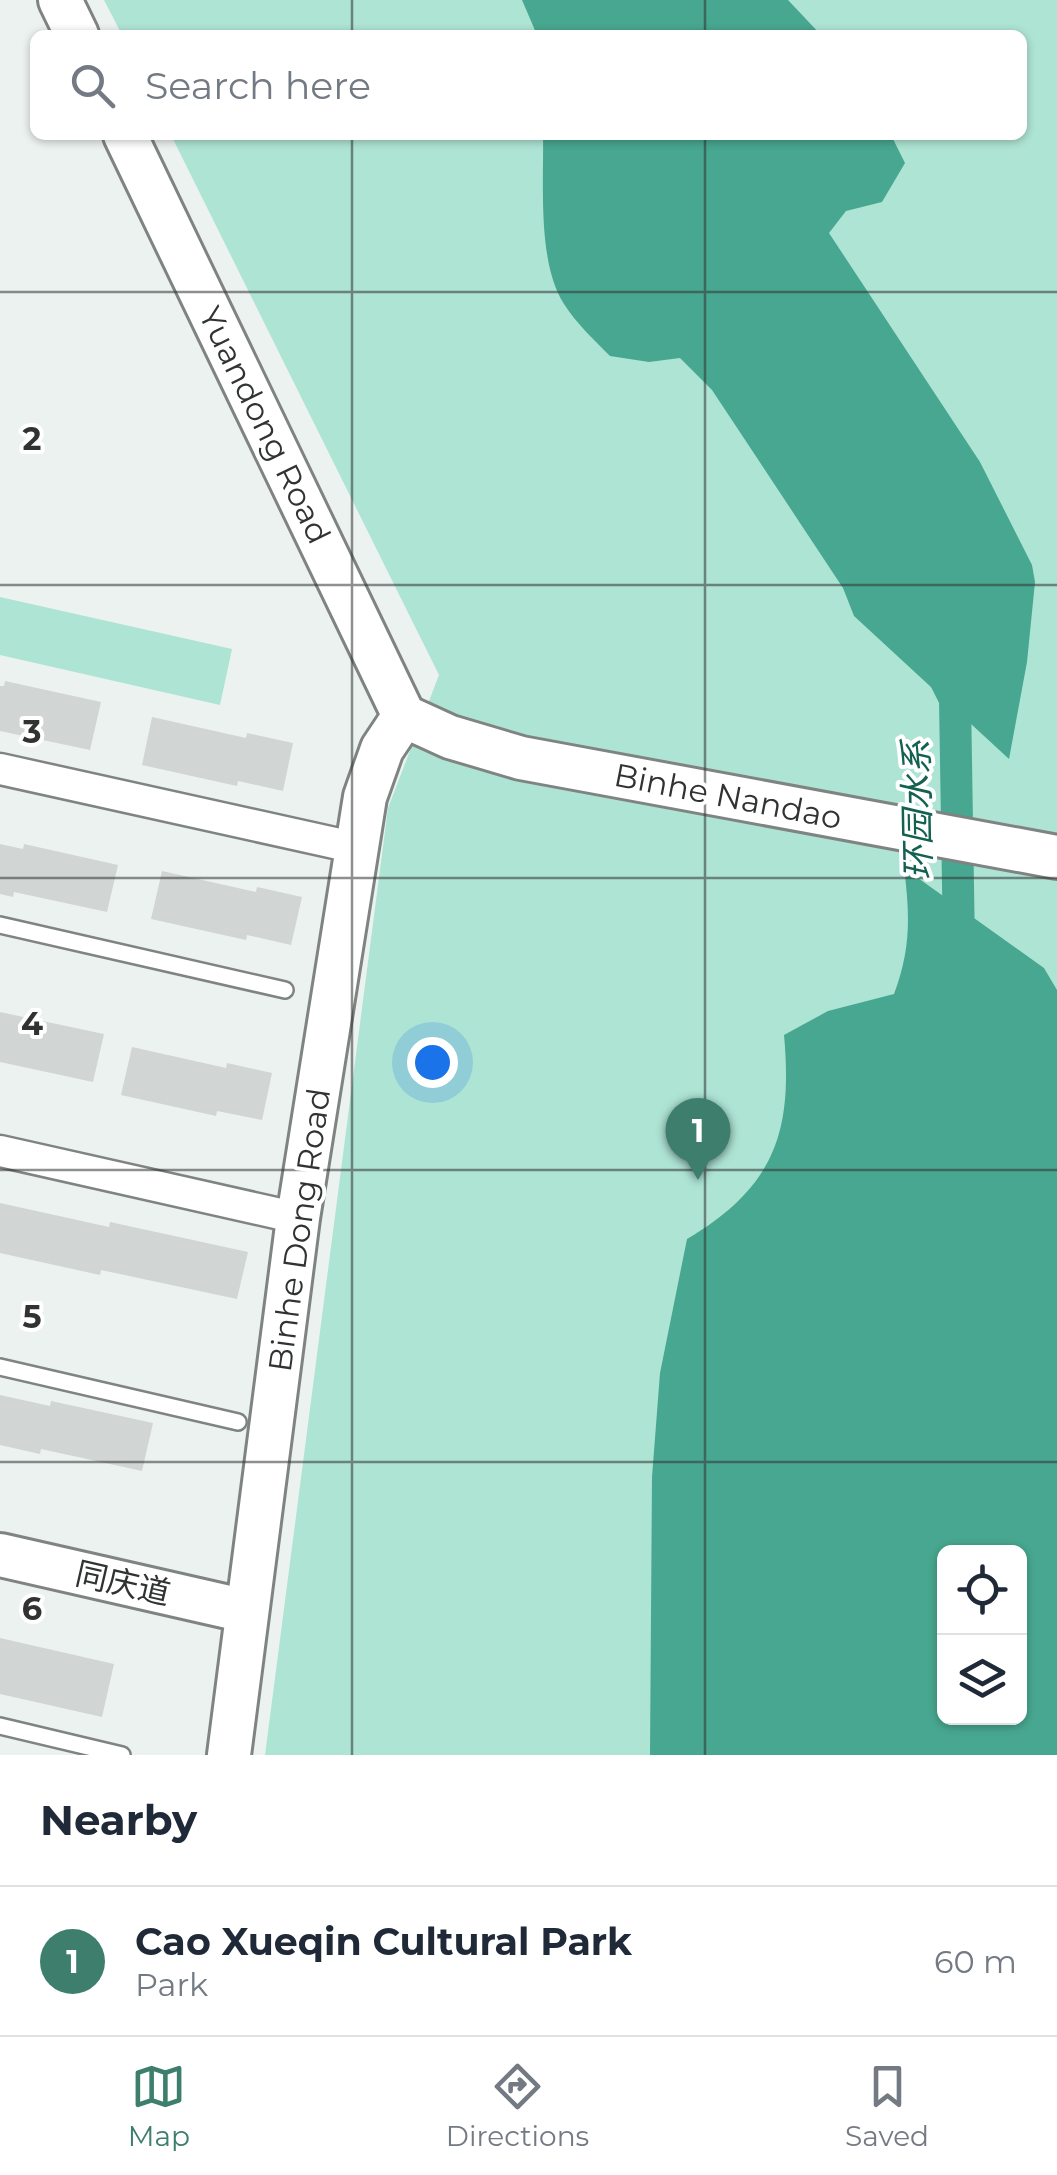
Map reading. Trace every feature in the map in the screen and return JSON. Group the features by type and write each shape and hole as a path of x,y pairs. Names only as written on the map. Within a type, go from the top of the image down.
{"street":[{"path":"60,0 75,30"},
{"name":"Yuandong Road","path":"127,140 404,716"},
{"name":"Binhe Nandao","path":"404,716 450,737 521,758 1057,857"},
{"name":"Binhe Dong Road","path":"228,1755 298,1218 364,797 382,749 404,716"},
{"path":"0,769 357,848"},
{"path":"0,1151 298,1218"},
{"name":"同庆道","path":"0,1555 246,1611"}],"lane":[{"path":"0,926 285,990"},
{"path":"0,1368 238,1422"},
{"path":"0,1726 122,1755"}],"shaded area":[{"path":"104,0 1057,0 1057,1755 265,1755 388,808 439,675 173,140 1027,140 1027,30 119,30"},
{"path":"522,0 788,0 816,30 535,30"},
{"path":"543,140 894,140 905,163 882,202 846,211 829,233 980,462 1032,565 1035,582 1027,662 1009,759 854,616 843,588 712,390 680,358 649,362 610,356 569,311 549,267"},
{"path":"0,597 232,649 220,705 0,655"},
{"path":"904,868 1044,968 1057,990 1057,1755 650,1755 652,1477 660,1373 687,1239 740,1199 771,1154 785,1101 784,1035 828,1011 894,994 906,947"}],"building":[{"path":"5,681 101,702 90,750 0,731 0,686"},
{"path":"152,717 246,738 247,733 293,743 283,791 238,781 237,786 142,765"},
{"path":"0,844 23,849 24,844 118,865 107,912 14,892 13,897 0,894"},
{"path":"162,871 256,892 257,887 302,897 291,945 247,935 246,940 151,919"},
{"path":"0,1012 104,1034 93,1082 0,1062"},
{"path":"132,1047 226,1068 227,1063 272,1073 262,1120 217,1111 216,1116 121,1095"},
{"path":"0,1203 248,1252 237,1299 0,1253"},
{"path":"0,1395 50,1406 51,1401 153,1423 142,1471 41,1449 40,1454 0,1445"},
{"path":"0,1638 114,1664 102,1717 0,1694"}],"waterway":[{"name":"环园水系","path":"941,671 955,699 959,948"}],"place":[{"name":"Cao Xueqin Cultural Park","path":"698,1180"}]}
